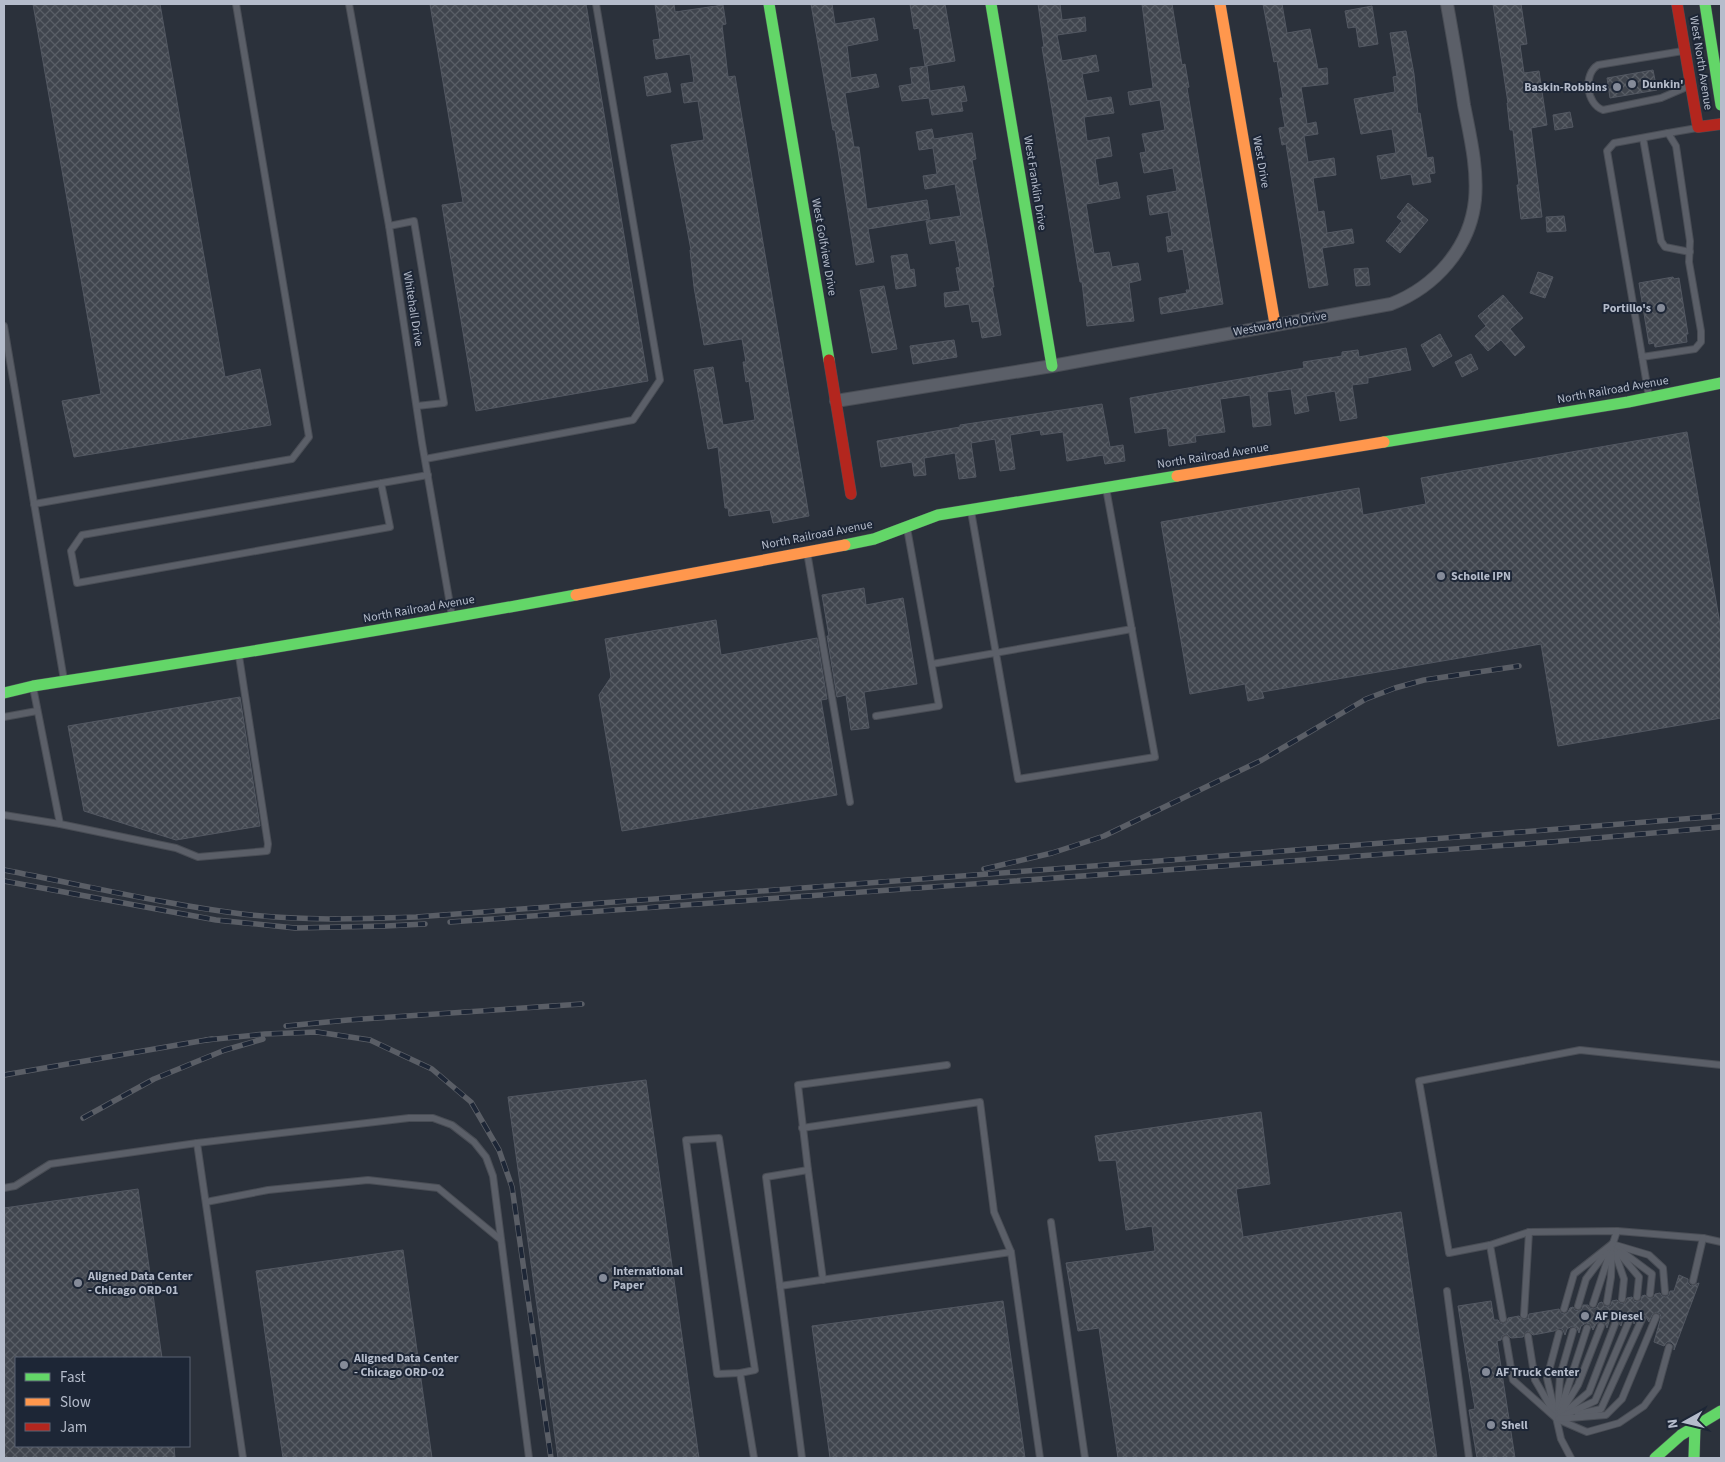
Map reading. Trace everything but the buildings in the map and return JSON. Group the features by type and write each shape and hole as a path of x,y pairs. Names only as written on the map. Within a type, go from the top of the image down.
{"street":[{"name":"West Golfview Drive","path":"769,4 851,494"},
{"name":"West Franklin Drive","path":"991,4 1052,366"},
{"name":"West Drive","path":"1220,4 1274,324"},
{"name":"Westward Ho Drive","path":"836,401 1052,366 1391,304 1404,299 1428,284 1440,273 1463,240 1471,218 1474,200 1474,168 1447,4"},
{"name":"West North Avenue","path":"1677,4 1698,128"},
{"name":"West North Avenue","path":"1704,4 1721,105"},
{"path":"1698,128 1721,124"},
{"name":"North Railroad Avenue","path":"4,692 452,618 807,552 874,539 938,515 1649,398 1721,383"},
{"path":"1656,1458 1681,1435 1721,1411"},
{"path":"1694,1458 1695,1426"}],"lane":[{"path":"34,504 292,459 309,437 236,4"},
{"name":"Whitehall Drive","path":"349,4 389,226 452,618"},
{"path":"426,458 632,420 660,380 596,4"},
{"path":"1685,51 1598,65 1590,72 1588,83 1594,105 1602,110 1661,98 1691,86"},
{"path":"1649,398 1607,151 1614,143 1698,128"},
{"path":"1642,357 1695,349 1701,342 1701,331 1689,262 1690,241 1676,146 1668,133"},
{"path":"1643,138 1661,241 1665,247 1690,252"},
{"path":"389,226 414,222 444,402 417,406"},
{"path":"4,326 64,681"},
{"path":"381,483 390,527 78,583 71,551 82,535 381,483 428,475"},
{"path":"970,510 1018,779 1155,757 1106,488"},
{"path":"876,716 939,706 907,527"},
{"path":"807,552 850,802"},
{"path":"932,664 1132,629"},
{"path":"4,815 60,824 176,848 198,857 267,851 268,844 239,654"},
{"path":"33,686 60,824"},
{"path":"4,717 38,711"},
{"path":"1721,1065 1580,1050 1419,1081 1449,1253 1490,1245 1529,1232 1617,1231 1703,1238 1721,1242"},
{"path":"824,1280 802,1128 798,1085 946,1065"},
{"path":"802,1128 980,1102 994,1212 1011,1252 1040,1458"},
{"path":"4,1188 15,1186 50,1164 197,1143 409,1118 432,1118 452,1125 474,1142 486,1157 493,1176 528,1458"},
{"path":"719,1138 755,1370 740,1372 717,1374 686,1140 719,1138"},
{"path":"197,1143 243,1458"},
{"path":"802,1458 766,1176 808,1170"},
{"path":"206,1202 268,1190 368,1180 438,1188 501,1240"},
{"path":"1051,1222 1085,1458"},
{"path":"1594,1304 1617,1231"},
{"path":"1524,1315 1529,1232"},
{"path":"1692,1281 1703,1238"},
{"path":"1612,1244 1649,1255 1663,1268 1665,1292"},
{"path":"1612,1244 1652,1274 1650,1294"},
{"path":"1612,1244 1639,1277 1637,1296"},
{"path":"1612,1244 1624,1278 1622,1299"},
{"path":"1607,1302 1612,1277 1612,1244"},
{"path":"1578,1306 1586,1279 1612,1244"},
{"path":"1564,1309 1574,1274 1612,1244"},
{"path":"1490,1245 1503,1319"},
{"path":"780,1286 1011,1252"},
{"path":"1447,1291 1469,1458"},
{"path":"1557,1419 1606,1415 1622,1399 1656,1317"},
{"path":"1557,1419 1600,1409 1642,1319"},
{"path":"1557,1419 1595,1401 1629,1321"},
{"path":"1557,1419 1589,1392 1615,1324"},
{"path":"1557,1419 1578,1385 1601,1326"},
{"path":"1557,1419 1588,1328"},
{"path":"1557,1419 1560,1376 1573,1331"},
{"path":"1559,1333 1548,1378 1562,1439 1571,1458"},
{"path":"1528,1336 1535,1380 1557,1419"},
{"path":"1506,1339 1513,1380 1557,1419 1587,1432 1619,1423 1644,1406 1658,1387 1668,1347"},
{"path":"740,1372 754,1458"}],"railway":[{"path":"984,869 1052,853 1104,836 1262,760 1366,699 1424,680 1519,666"},
{"path":"4,870 152,900 242,914 307,919 394,918 1133,863 1721,816"},
{"path":"450,922 1551,842 1721,827"},
{"path":"4,881 216,920 295,928 425,924"},
{"path":"286,1026 582,1004"},
{"path":"206,1040 265,1034 317,1032 370,1040 432,1069 471,1102 499,1150 512,1187 551,1458"},
{"path":"4,1075 212,1039"},
{"path":"83,1118 154,1079 225,1050 263,1039"}],"traffic: fast":[{"path":"769,4 829,360"},
{"path":"991,4 1052,366"},
{"path":"1705,4 1721,105"},
{"path":"1384,442 1628,402 1721,383"},
{"path":"845,545 874,539 938,515 1177,476"},
{"path":"4,693 33,686 169,665 576,595"},
{"path":"1655,1458 1681,1435 1721,1411"},
{"path":"1694,1458 1695,1426"}],"traffic: slow":[{"path":"1220,4 1275,324"},
{"path":"1177,476 1384,442"},
{"path":"576,595 845,545"}],"traffic: jam":[{"path":"1677,4 1698,127 1721,124"},
{"path":"829,360 851,494"}],"place":[{"name":"Dunkin'","path":"1632,84"},
{"name":"Baskin-Robbins","path":"1617,87"},
{"name":"Portillo's","path":"1661,308"},
{"name":"Scholle IPN","path":"1441,576"},
{"name":"International Paper","path":"603,1278"},
{"name":"Aligned Data Center - Chicago ORD-01","path":"78,1283"},
{"name":"AF Diesel","path":"1585,1316"},
{"name":"Aligned Data Center - Chicago ORD-02","path":"344,1365"},
{"name":"AF Truck Center","path":"1486,1372"},
{"name":"Shell","path":"1491,1425"}]}
